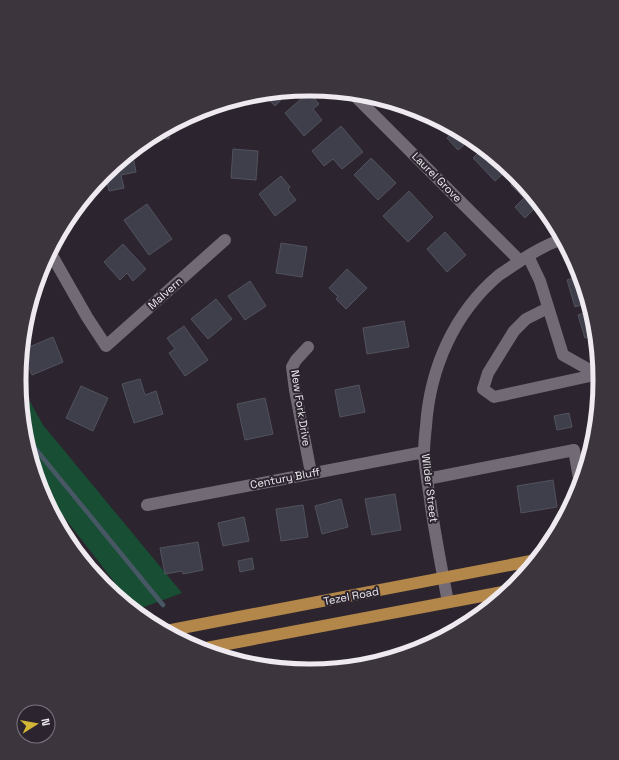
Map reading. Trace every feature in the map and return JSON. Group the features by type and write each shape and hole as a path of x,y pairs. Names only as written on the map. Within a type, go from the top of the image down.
{"main road":[{"name":"Tezel Road","path":"175,629 527,562"},
{"path":"214,647 496,593"}],"street":[{"name":"Laurel Grove","path":"361,101 524,258 540,281 563,355 593,372"},
{"name":"Malvern","path":"54,258 87,317 106,346 225,240"},
{"name":"Wilder Street","path":"448,602 427,479 424,452 427,409 431,387 446,345 469,307 500,275 535,251 557,241"},
{"path":"548,308 526,318 514,331 488,373 484,389 494,397 593,375"},
{"name":"New Fork Drive","path":"308,348 296,360 292,367 311,473"},
{"path":"427,479 574,450 578,472"},
{"name":"Century Bluff","path":"147,505 424,452"}],"green space":[{"path":"27,396 43,425 182,593 141,608 122,592 55,505 41,471 31,435"}],"building":[{"path":"304,96 312,96 319,104 313,109 322,120 304,136 285,113"},
{"path":"283,98 275,106 269,100"},
{"path":"341,126 363,152 342,169 333,159 324,166 312,151"},
{"path":"170,133 169,139 161,138"},
{"path":"451,134 466,143 458,150 447,138"},
{"path":"233,149 258,151 256,180 231,178"},
{"path":"479,152 503,174 495,181 473,158"},
{"path":"133,158 136,172 121,175 124,188 109,191 107,182"},
{"path":"371,158 396,183 378,200 354,175"},
{"path":"281,176 290,187 288,190 296,200 275,216 259,194"},
{"path":"513,183 535,208 525,218 515,207 524,198 511,185"},
{"path":"409,191 433,217 408,242 383,216"},
{"path":"147,204 172,239 149,255 124,220"},
{"path":"445,232 466,255 447,272 427,249"},
{"path":"281,243 307,247 302,277 276,273"},
{"path":"123,244 146,269 133,281 127,273 120,280 104,262"},
{"path":"347,269 367,288 346,309 336,299 338,297 329,288"},
{"path":"573,278 582,305 575,307 567,280"},
{"path":"250,281 266,306 245,320 228,296"},
{"path":"216,299 232,319 208,339 191,319"},
{"path":"585,313 590,337 585,338 578,315"},
{"path":"404,321 409,347 367,354 363,328"},
{"path":"184,326 208,360 185,376 169,353 175,349 167,338"},
{"path":"53,337 63,362 32,375 27,362 28,348"},
{"path":"140,379 145,395 156,391 163,414 134,423 122,384"},
{"path":"359,385 365,412 340,417 335,390"},
{"path":"81,386 108,398 93,431 66,418"},
{"path":"265,398 273,434 245,440 237,404"},
{"path":"569,413 572,427 557,430 554,416"},
{"path":"553,480 557,507 521,513 517,486"},
{"path":"395,494 401,530 372,535 365,499"},
{"path":"341,499 348,527 322,534 315,506"},
{"path":"303,505 308,537 281,541 276,509"},
{"path":"244,517 249,541 223,546 218,523"},
{"path":"198,542 203,570 183,574 182,571 165,574 160,548"},
{"path":"252,558 254,569 240,572 238,561"}],"waterway":[{"path":"35,448 163,605"}]}
